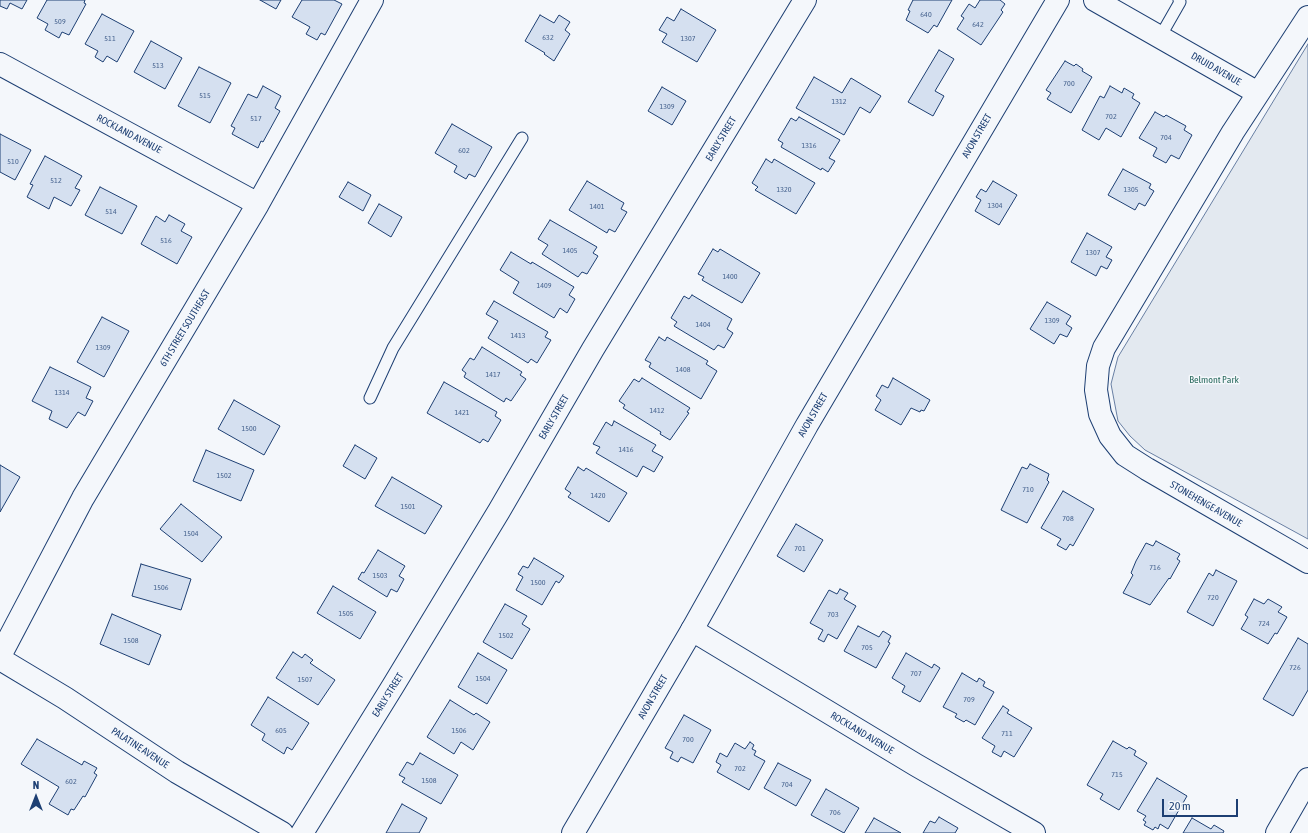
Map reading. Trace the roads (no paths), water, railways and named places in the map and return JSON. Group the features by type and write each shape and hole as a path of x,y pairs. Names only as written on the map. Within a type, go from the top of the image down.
{"street":[{"name":"6TH STREET SOUTHEAST","path":"2,648 87,491 258,204 372,0"},
{"name":"EARLY STREET","path":"302,833 410,659 499,511 593,349 805,0"},
{"name":"AVON STREET","path":"573,833 692,630 811,418 1058,0"},
{"name":"DRUID AVENUE","path":"1095,0 1258,93"},
{"path":"1258,93 1308,17"},
{"name":"ROCKLAND AVENUE","path":"0,64 258,204"},
{"name":"STONEHENGE AVENUE","path":"1258,93 1233,132 1104,348 1098,366 1096,390 1100,414 1110,436 1125,455 1308,562"},
{"name":"ROCKLAND AVENUE","path":"692,630 916,765 1034,833"},
{"name":"PALATINE AVENUE","path":"2,648 65,698 177,772 282,833"},
{"path":"1277,833 1308,779"}],"lane":[{"path":"1160,37 1178,1"},
{"path":"370,398 393,348 522,138"}],"park label":[{"name":"Belmont Park","path":"1214,380"}]}
